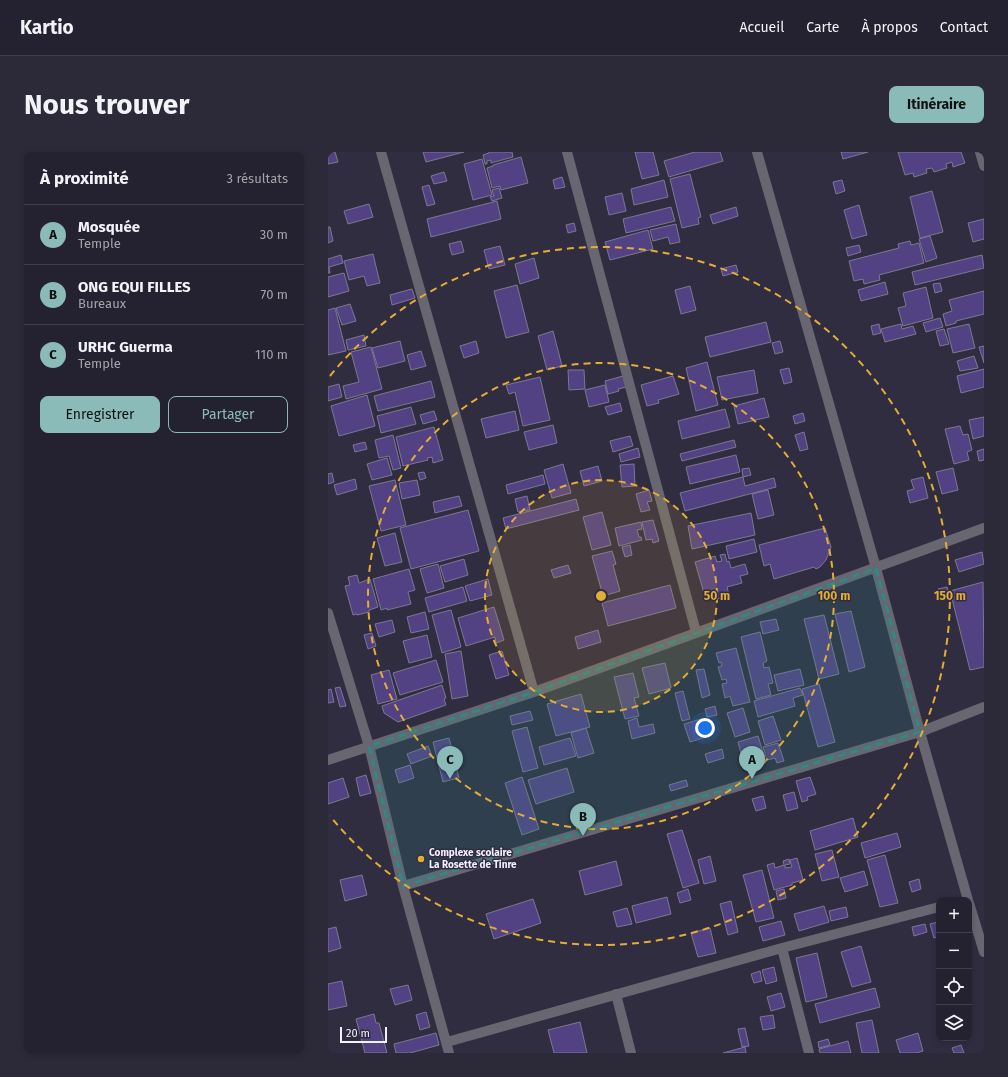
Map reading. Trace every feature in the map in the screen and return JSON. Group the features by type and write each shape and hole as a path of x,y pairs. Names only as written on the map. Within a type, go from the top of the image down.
{"street":[{"path":"381,152 534,692"},
{"path":"567,152 696,632"},
{"path":"757,152 876,568 920,732 967,897"},
{"path":"980,152 984,166"},
{"path":"328,760 534,692 984,528"},
{"path":"328,613 330,626 369,746 403,886 450,1053"},
{"path":"403,886 920,732 984,707"},
{"path":"447,1042 782,948 936,908"},
{"path":"972,914 984,952"},
{"path":"782,948 809,1053"},
{"path":"616,994 631,1053"}],"highlighted area":[{"path":"876,568 920,732 403,886 369,746 534,692"}],"building":[{"path":"328,152 335,152 338,162 328,164"},
{"path":"423,152 464,152 426,162"},
{"path":"489,152 512,152 513,157 491,163 491,160 487,161 487,164 485,164 483,155"},
{"path":"635,152 653,152 659,175 642,179"},
{"path":"695,152 720,152 723,161 669,177 664,161"},
{"path":"841,152 868,152 843,159"},
{"path":"898,152 961,152 965,163 953,167 952,162 946,164 947,168 934,172 932,168 926,169 927,173 914,177 913,173 905,175"},
{"path":"521,157 528,183 501,190 500,186 492,188 487,168"},
{"path":"482,159 492,195 473,200 464,164"},
{"path":"444,172 447,181 434,184 431,176"},
{"path":"690,174 701,217 698,218 699,224 682,228 670,179"},
{"path":"562,177 565,187 555,189 553,180"},
{"path":"664,180 668,197 634,205 631,189"},
{"path":"842,180 845,191 836,194 833,182"},
{"path":"429,185 435,204 427,206 422,187"},
{"path":"499,188 502,198 492,201 490,197 494,196 492,190"},
{"path":"932,191 943,232 920,238 910,197"},
{"path":"622,193 626,211 609,215 605,197"},
{"path":"497,201 501,219 431,237 427,219"},
{"path":"369,204 373,217 348,224 344,211"},
{"path":"859,205 867,235 852,239 844,210"},
{"path":"671,207 675,221 626,233 623,219"},
{"path":"736,207 738,216 713,224 710,215"},
{"path":"984,219 984,239 973,242 968,223"},
{"path":"574,223 576,231 568,233 566,225"},
{"path":"676,224 680,242 670,244 668,237 653,241 650,230"},
{"path":"328,227 330,227 333,241 328,243"},
{"path":"648,230 653,249 610,260 605,242"},
{"path":"930,236 937,258 926,262 919,239"},
{"path":"461,241 464,252 452,255 449,244"},
{"path":"910,241 911,245 919,243 924,263 879,275 880,280 864,284 863,279 854,281 849,261 899,248 898,244"},
{"path":"859,245 861,252 848,256 846,248"},
{"path":"500,246 505,265 489,269 484,250"},
{"path":"373,254 380,283 367,286 364,276 349,280 344,261"},
{"path":"341,255 343,263 329,267 330,273 328,273 328,259"},
{"path":"982,255 984,268 915,285 912,272"},
{"path":"534,258 539,278 520,284 515,264"},
{"path":"736,265 738,272 723,276 721,269"},
{"path":"344,273 349,291 328,297 328,277"},
{"path":"885,282 888,294 861,301 858,290"},
{"path":"940,283 942,291 935,293 933,284"},
{"path":"517,285 529,332 506,338 494,291"},
{"path":"690,286 696,310 681,314 675,290"},
{"path":"926,287 933,318 903,326 898,308 906,306 903,293"},
{"path":"412,289 415,298 392,305 390,295"},
{"path":"984,291 984,314 956,321 956,323 946,326 943,314 952,311 949,300"},
{"path":"350,304 356,321 342,325 336,308"},
{"path":"335,308 346,351 328,355 328,310"},
{"path":"940,318 943,327 926,332 923,323"},
{"path":"766,322 771,342 710,357 705,337"},
{"path":"879,324 881,333 873,335 871,326"},
{"path":"901,324 902,329 913,326 916,334 885,342 881,329"},
{"path":"969,324 975,348 953,353 947,329"},
{"path":"944,329 949,344 940,346 936,331"},
{"path":"553,331 562,366 547,370 538,336"},
{"path":"364,335 366,346 348,350 346,340"},
{"path":"400,341 405,361 378,368 372,348"},
{"path":"476,341 479,353 464,358 460,346"},
{"path":"780,341 783,352 775,354 772,343"},
{"path":"984,346 984,363 979,347"},
{"path":"371,347 382,389 346,399 343,386 359,382 351,352"},
{"path":"421,351 426,366 411,370 407,355"},
{"path":"974,356 978,368 960,371 957,361"},
{"path":"707,362 718,405 696,411 686,368"},
{"path":"789,368 792,382 784,384 780,370"},
{"path":"984,369 984,387 961,393 957,376"},
{"path":"568,370 584,370 585,389 569,390"},
{"path":"754,370 758,393 722,400 717,377"},
{"path":"623,376 626,387 608,394 605,381"},
{"path":"673,376 679,394 658,400 659,403 647,406 641,385"},
{"path":"540,377 550,420 523,426 515,392 509,394 506,385"},
{"path":"431,381 435,397 378,411 374,396"},
{"path":"339,384 342,397 328,401 328,387"},
{"path":"605,385 609,402 589,407 585,390"},
{"path":"367,395 375,426 339,436 331,406"},
{"path":"764,398 769,417 738,424 734,406"},
{"path":"620,403 622,411 608,415 605,407"},
{"path":"411,407 416,424 381,433 377,416"},
{"path":"725,409 730,427 682,439 678,421"},
{"path":"434,411 437,420 423,424 420,415"},
{"path":"515,411 519,430 486,438 481,419"},
{"path":"803,413 805,421 795,424 793,416"},
{"path":"984,417 984,436 973,439 969,420"},
{"path":"553,425 557,443 529,450 524,432"},
{"path":"960,426 963,435 968,434 972,450 967,452 969,460 954,464 945,429"},
{"path":"434,427 443,460 433,463 432,457 427,458 428,460 403,466 396,437"},
{"path":"804,432 808,449 800,451 795,435"},
{"path":"393,435 401,468 393,470 389,456 379,458 375,440"},
{"path":"630,436 633,446 613,452 610,441"},
{"path":"734,440 736,447 682,461 680,454"},
{"path":"365,442 367,449 355,452 353,445"},
{"path":"638,448 640,457 621,462 619,454"},
{"path":"984,449 984,460 979,461 977,451"},
{"path":"736,455 740,472 690,484 686,467"},
{"path":"387,458 392,475 372,480 367,464"},
{"path":"563,464 571,493 552,498 544,470"},
{"path":"634,464 635,486 622,487 620,465"},
{"path":"598,466 602,481 584,486 580,471"},
{"path":"749,468 751,475 743,477 742,469"},
{"path":"953,468 958,490 942,494 936,472"},
{"path":"424,472 426,478 420,480 418,473"},
{"path":"332,473 334,482 328,484 328,474"},
{"path":"543,475 545,484 508,494 506,485"},
{"path":"743,477 745,486 774,478 776,487 685,511 680,493"},
{"path":"923,477 928,498 910,503 907,491 914,489 911,480"},
{"path":"355,479 357,489 337,495 334,485"},
{"path":"395,480 406,525 381,531 369,486"},
{"path":"417,480 420,495 402,499 399,483"},
{"path":"649,490 652,501 647,502 650,510 641,512 636,494"},
{"path":"768,490 774,515 758,519 752,494"},
{"path":"459,496 462,506 435,513 433,502"},
{"path":"527,496 530,510 518,512 515,499"},
{"path":"576,499 579,510 506,529 503,518"},
{"path":"468,510 479,551 411,569 400,528"},
{"path":"602,512 611,545 592,550 583,517"},
{"path":"751,513 755,535 692,549 688,526"},
{"path":"653,520 659,541 653,543 652,539 646,540 642,522"},
{"path":"641,522 642,529 637,530 639,537 641,537 642,540 619,546 615,528"},
{"path":"825,528 831,547 826,560 820,567 816,569 814,567 774,579 770,564 764,566 759,545"},
{"path":"395,533 402,562 385,566 377,538"},
{"path":"754,539 757,552 729,559 726,546"},
{"path":"630,545 632,555 625,557 622,547"},
{"path":"612,551 616,564 613,565 620,591 603,596 592,556"},
{"path":"982,552 984,564 959,572 955,560"},
{"path":"725,554 727,562 729,561 731,568 745,564 748,574 740,576 742,583 727,587 729,595 714,600 711,591 704,593 695,562 715,556 717,562 722,561 720,555"},
{"path":"464,559 468,575 445,582 440,566"},
{"path":"438,564 444,588 427,593 420,569"},
{"path":"568,565 571,573 554,578 551,570"},
{"path":"409,569 415,590 408,592 411,604 381,610 373,579"},
{"path":"357,575 359,583 370,579 378,607 369,610 369,612 353,615 345,586 350,585 348,577"},
{"path":"488,579 492,595 470,601 465,586"},
{"path":"983,582 984,667 970,670 950,591"},
{"path":"670,585 676,608 608,626 602,603"},
{"path":"463,587 467,601 429,612 425,598"},
{"path":"947,587 949,594 940,596 938,589"},
{"path":"494,607 504,640 496,643 495,637 466,646 458,618"},
{"path":"451,610 461,647 442,653 432,615"},
{"path":"851,611 865,667 849,672 835,614"},
{"path":"425,612 429,629 411,633 407,617"},
{"path":"824,615 839,674 819,679 804,619"},
{"path":"776,619 779,630 763,634 760,622"},
{"path":"392,620 395,632 379,637 375,624"},
{"path":"598,630 601,642 578,649 575,637"},
{"path":"760,632 767,661 763,663 764,668 769,667 773,683 768,684 771,695 756,699 741,637"},
{"path":"372,633 376,646 368,649 364,635"},
{"path":"427,635 432,657 409,663 403,641"},
{"path":"736,648 750,702 733,706 730,696 725,698 722,684 727,683 726,679 722,680 718,667 722,666 721,662 719,663 716,653"},
{"path":"461,651 468,696 452,699 445,654"},
{"path":"502,651 509,675 496,679 489,655"},
{"path":"436,660 443,682 400,695 393,673"},
{"path":"665,663 671,688 649,694 642,668"},
{"path":"704,669 710,695 702,698 696,670"},
{"path":"800,669 804,685 778,691 774,675"},
{"path":"389,670 397,699 378,704 371,675"},
{"path":"633,673 639,697 634,698 639,716 625,719 614,677"},
{"path":"819,684 835,742 818,747 802,689"},
{"path":"442,685 446,698 444,699 446,705 398,722 384,713 382,706"},
{"path":"340,687 346,706 340,707 335,688"},
{"path":"800,688 803,695 793,698 795,706 758,717 754,701"},
{"path":"331,689 334,702 328,703 328,690"},
{"path":"683,691 690,719 682,721 675,693"},
{"path":"581,694 590,727 556,736 547,704"},
{"path":"715,706 717,715 707,717 705,709"},
{"path":"743,708 750,732 735,737 727,713"},
{"path":"530,711 533,720 512,725 510,716"},
{"path":"773,716 781,740 765,745 758,721"},
{"path":"637,718 639,727 653,724 655,733 632,739 628,721"},
{"path":"701,719 706,737 690,742 684,724"},
{"path":"527,727 538,768 523,772 512,731"},
{"path":"586,728 594,753 578,758 571,733"},
{"path":"758,736 766,762 745,768 738,742"},
{"path":"449,738 459,778 443,782 433,742"},
{"path":"570,738 576,756 544,765 539,747"},
{"path":"778,743 784,761 777,763 775,758 767,760 763,747"},
{"path":"428,746 432,756 411,764 407,754"},
{"path":"722,749 724,758 708,763 705,754"},
{"path":"410,765 414,778 399,783 395,770"},
{"path":"567,768 574,792 536,804 528,780"},
{"path":"366,775 371,793 360,796 356,778"},
{"path":"522,777 539,829 522,835 505,783"},
{"path":"810,777 816,794 807,797 808,800 802,802 796,781"},
{"path":"343,778 349,797 328,804 328,783"},
{"path":"686,780 688,786 671,791 669,785"},
{"path":"794,792 798,808 787,811 783,795"},
{"path":"763,796 766,808 756,811 752,799"},
{"path":"853,818 858,837 815,850 810,831"},
{"path":"682,830 699,883 683,888 667,834"},
{"path":"897,833 901,847 865,858 861,843"},
{"path":"832,850 839,877 822,881 815,854"},
{"path":"885,855 898,903 880,907 867,860"},
{"path":"710,856 716,881 704,884 698,860"},
{"path":"797,858 803,880 774,890 767,865 774,863 775,868 784,865 783,861 789,859 790,864 785,865 785,868 792,867 790,860"},
{"path":"616,861 622,885 585,895 579,871"},
{"path":"762,870 774,918 756,922 743,875"},
{"path":"864,871 868,885 845,892 840,878"},
{"path":"362,875 367,895 345,901 340,880"},
{"path":"919,879 921,889 912,892 909,882"},
{"path":"688,889 691,900 680,903 677,893"},
{"path":"784,889 786,898 778,900 776,891"},
{"path":"667,897 671,914 636,923 632,906"},
{"path":"533,899 541,923 494,939 486,914"},
{"path":"731,901 738,932 728,935 720,904"},
{"path":"824,906 829,922 799,931 794,914"},
{"path":"846,907 848,917 831,921 829,911"},
{"path":"627,908 632,924 617,927 613,912"},
{"path":"781,921 785,935 763,941 759,927"},
{"path":"936,922 936,937 934,938 930,924"},
{"path":"925,924 927,932 914,936 912,927"},
{"path":"336,927 341,948 328,952 328,929"},
{"path":"710,928 716,953 698,957 691,933"},
{"path":"861,946 871,982 852,987 841,952"},
{"path":"817,953 827,997 806,1002 796,958"},
{"path":"774,967 777,981 766,984 762,970"},
{"path":"760,971 762,981 754,983 751,974"},
{"path":"342,981 347,1006 328,1010 328,984"},
{"path":"408,985 412,1000 395,1005 390,989"},
{"path":"875,988 880,1007 820,1023 815,1004"},
{"path":"781,993 785,1007 771,1011 767,997"},
{"path":"426,1012 430,1027 420,1030 416,1015"},
{"path":"374,1014 376,1023 379,1023 387,1053 365,1053 356,1019"},
{"path":"773,1015 775,1028 763,1030 760,1017"},
{"path":"872,1020 879,1053 862,1053 856,1023"},
{"path":"580,1022 587,1053 554,1053 548,1030"},
{"path":"745,1028 749,1046 742,1047 738,1029"},
{"path":"436,1033 439,1045 410,1053 396,1053 394,1044"},
{"path":"918,1033 923,1051 916,1053 900,1053 896,1040"},
{"path":"828,1039 830,1045 819,1048 818,1042"},
{"path":"848,1041 851,1053 820,1053 819,1049"},
{"path":"961,1045 964,1053 954,1053 952,1048"},
{"path":"745,1047 746,1053 723,1053"}],"place":[{"name":"URHC Guerma","path":"450,779"},
{"name":"Mosquée","path":"752,779"},
{"name":"ONG EQUI FILLES","path":"583,836"},
{"name":"Complexe scolaire La Rosette de Tinre","path":"421,859"}]}
